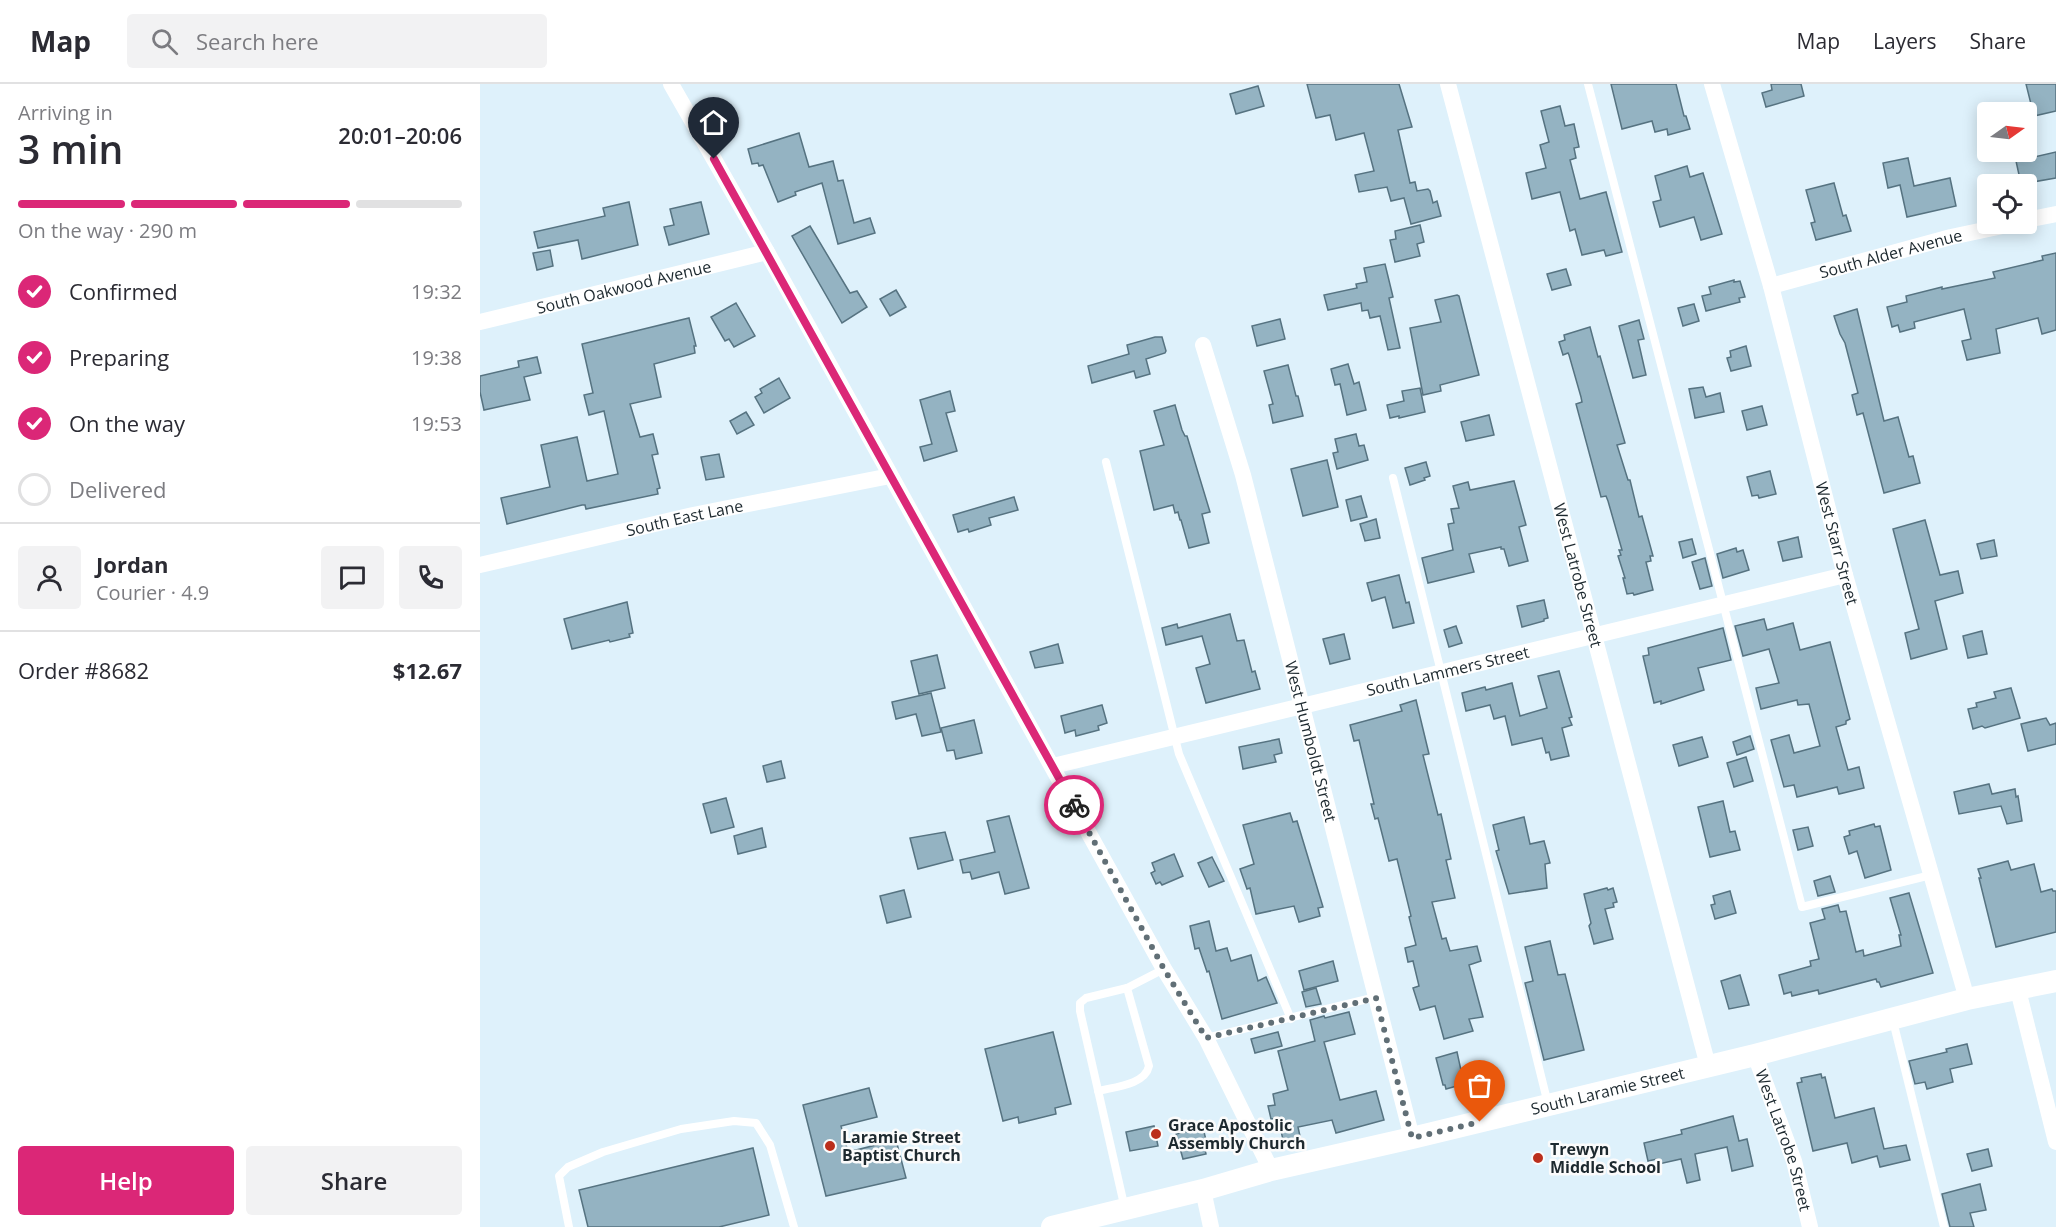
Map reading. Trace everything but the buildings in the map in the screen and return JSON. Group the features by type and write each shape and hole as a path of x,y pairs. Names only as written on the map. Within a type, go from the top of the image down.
{"street":[{"path":"671,84 767,252 1164,969 1206,1038 1271,1170"},
{"name":"West Latrobe Street","path":"1448,84 1708,1066"},
{"name":"West Starr Street","path":"1712,84 1771,286 1845,575 1967,999"},
{"path":"2037,218 2056,214"},
{"name":"South Alder Avenue","path":"1771,286 1977,231"},
{"name":"South Oakwood Avenue","path":"480,322 767,252"},
{"name":"West Humboldt Street","path":"1203,345 1234,443 1304,707 1412,1138"},
{"name":"South East Lane","path":"480,565 693,514 890,476"},
{"name":"South Lammers Street","path":"1053,766 1845,575"},
{"name":"South Laramie Street","path":"1052,1227 1203,1190 1271,1170 1755,1055 1967,999 2056,981"},
{"path":"2018,990 2056,1142"},
{"name":"West Latrobe Street","path":"1755,1055 1794,1161 1810,1227"},
{"path":"1203,1190 1211,1227"}],"lane":[{"path":"1588,84 1802,907 1931,874"},
{"path":"1106,462 1179,754 1291,1019"},
{"path":"1393,478 1548,1105"},
{"path":"1125,1209 1080,1003 1086,998 1127,988 1164,969"},
{"path":"1098,1091 1140,1079 1148,1071 1149,1066 1127,988"},
{"path":"1206,1038 1376,998"},
{"path":"1892,1019 1944,1227"},
{"path":"569,1227 559,1176 568,1167 603,1152 681,1129 734,1121 756,1123 770,1145 794,1227"}],"way so far":[{"path":"1074,805 1164,969 1206,1038 1376,998 1412,1138 1480,1122"}],"place":[{"name":"Grace Apostolic Assembly Church","path":"1156,1134"},
{"name":"Laramie Street Baptist Church","path":"830,1146"},
{"name":"Trewyn Middle School","path":"1538,1158"}],"route":[{"path":"714,159 1074,805"}]}
